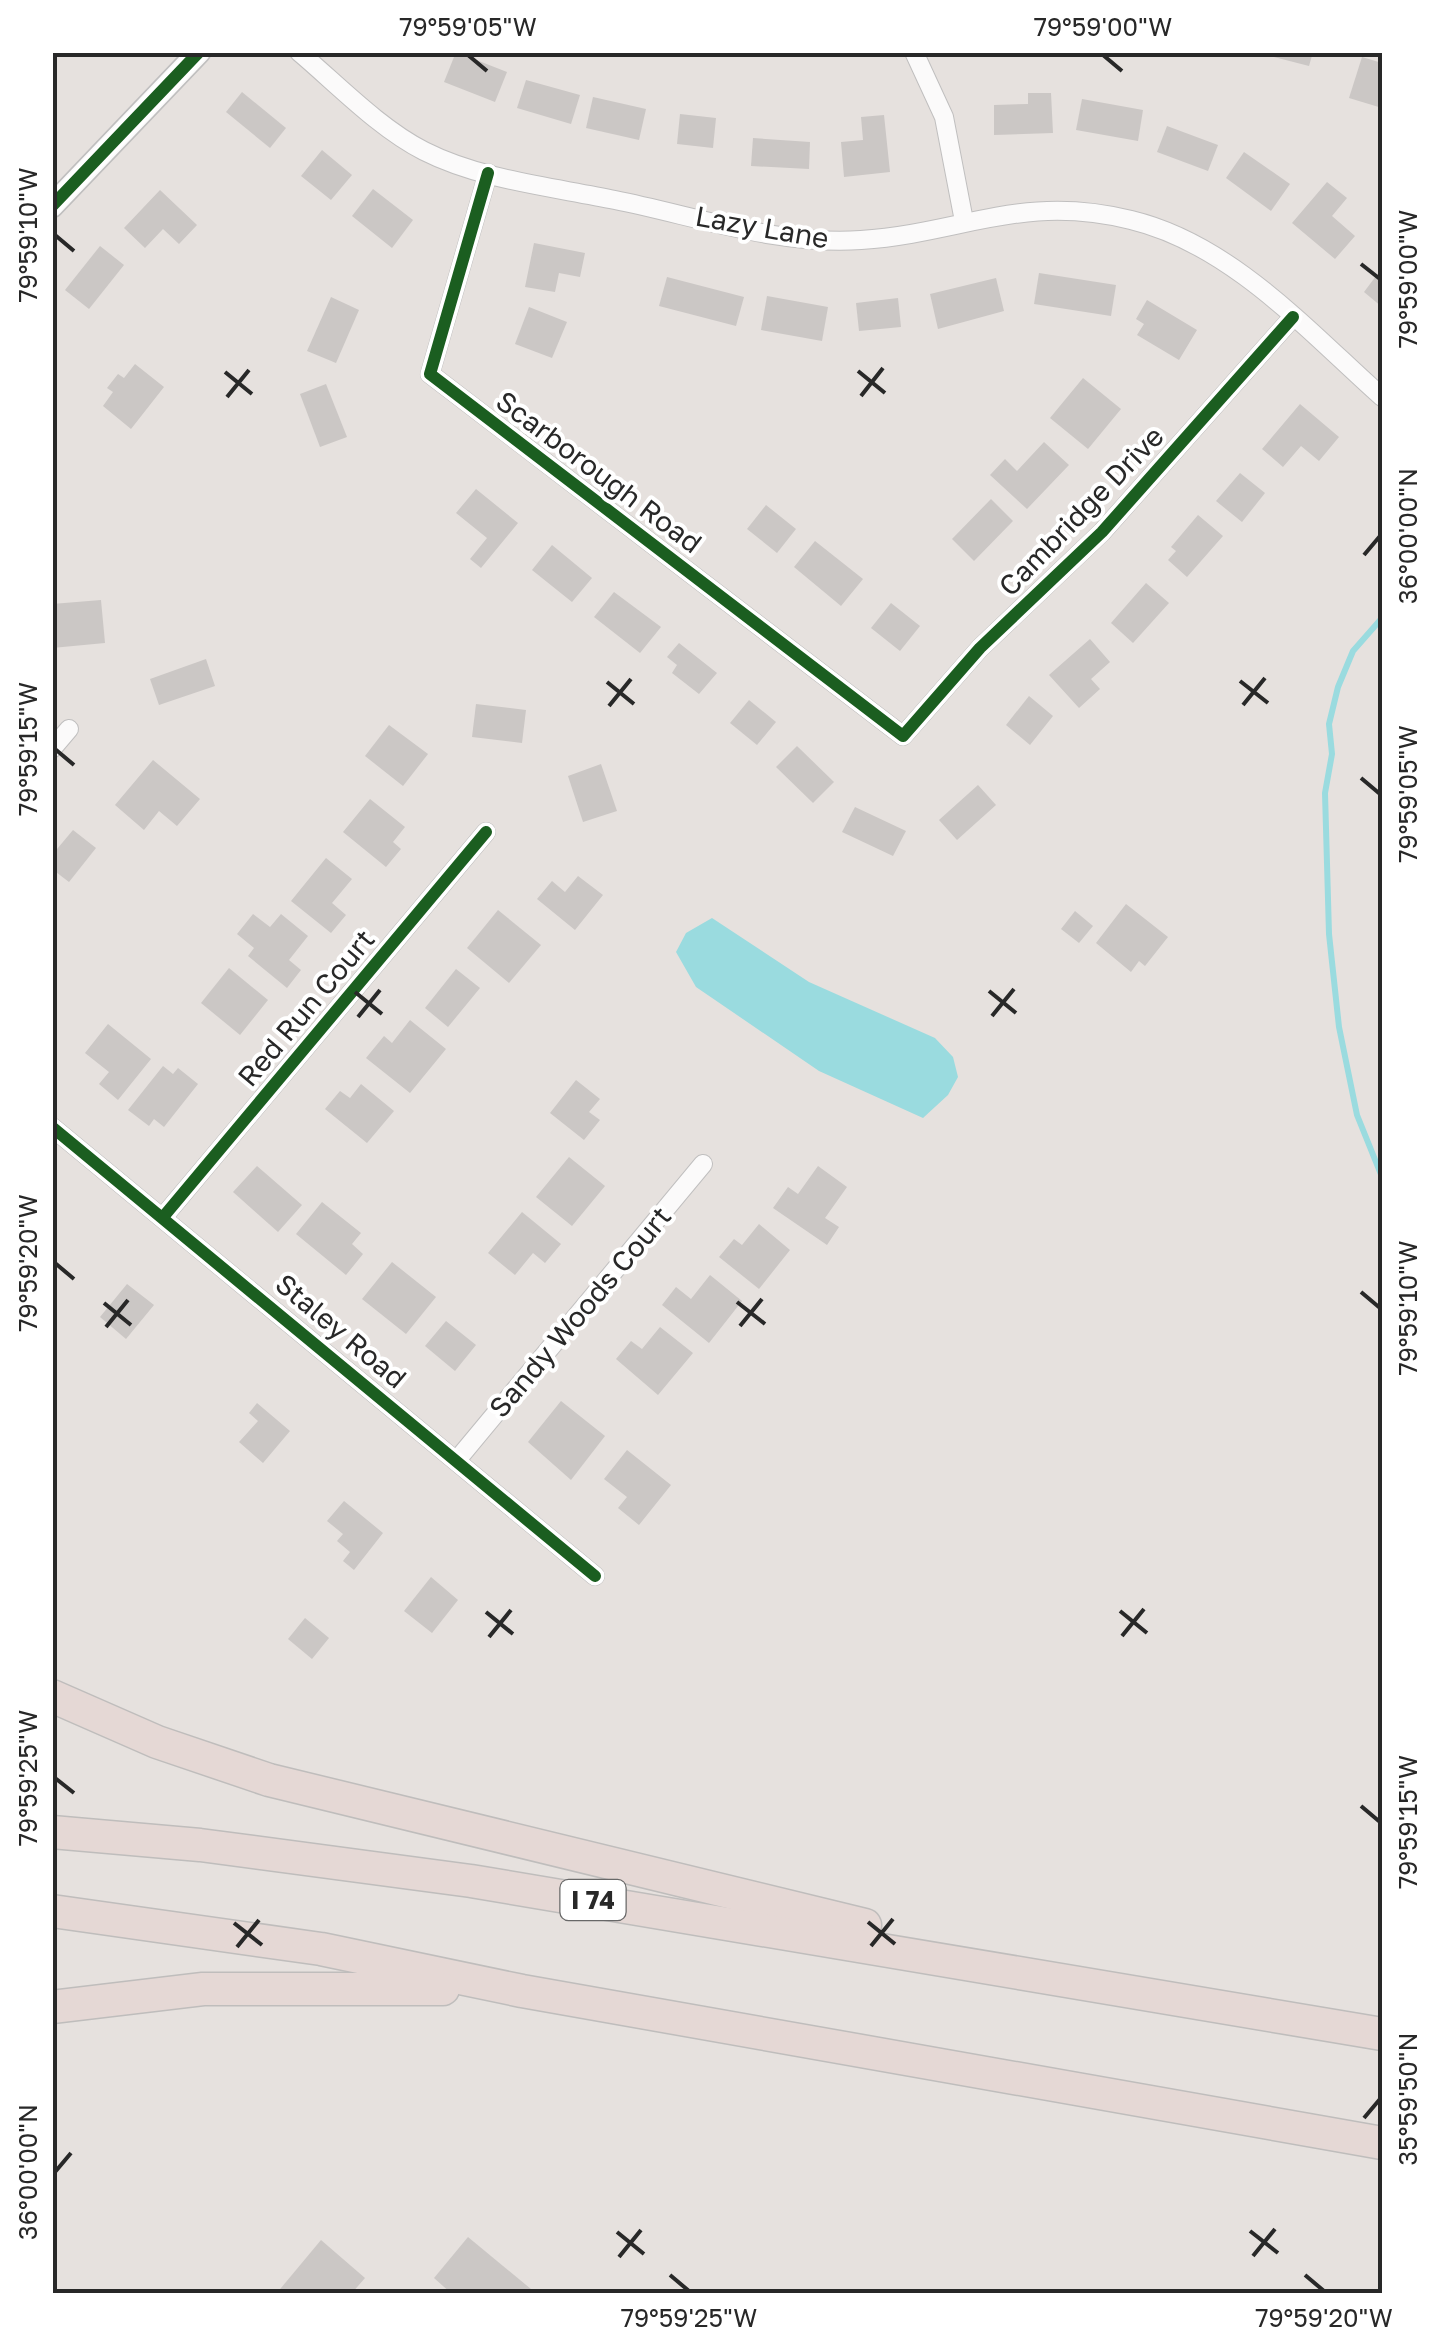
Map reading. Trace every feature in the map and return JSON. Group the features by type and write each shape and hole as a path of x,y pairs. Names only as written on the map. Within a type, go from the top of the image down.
{"highway":[{"path":"52,1696 156,1742 268,1780 1131,1990"},
{"name":"I 74","path":"52,1832 238,1850 472,1881 1382,2034"},
{"path":"52,1911 321,1949 522,1990 1382,2142"},
{"path":"52,2007 220,1988 522,1990"}],"street":[{"path":"52,206 199,52"},
{"name":"Lazy Lane","path":"299,52 424,151 488,173 821,243 897,238 964,221 1040,209 1084,210 1133,220 1214,255 1382,397"},
{"path":"914,52 944,117 964,221"},
{"name":"Scarborough Road","path":"488,173 430,374 903,736"},
{"name":"Cambridge Drive","path":"903,736 980,648 1102,532 1293,318"},
{"path":"52,750 69,728"},
{"name":"Red Run Court","path":"164,1216 486,832"},
{"name":"Staley Road","path":"52,1128 164,1216 595,1576"},
{"name":"Sandy Woods Court","path":"456,1460 703,1164"}],"water":[{"path":"712,918 809,982 935,1038 953,1057 958,1077 948,1095 923,1118 819,1071 696,987 676,952 686,933"}],"building":[{"path":"456,52 507,72 495,102 444,82"},
{"path":"1275,52 1313,52 1309,66 1274,57"},
{"path":"1362,57 1382,63 1382,108 1349,98"},
{"path":"526,80 580,95 571,124 517,108"},
{"path":"242,92 286,128 270,148 226,112"},
{"path":"1028,93 1051,93 1053,133 994,135 994,105 1028,104"},
{"path":"593,97 646,109 639,140 586,128"},
{"path":"1082,99 1143,110 1138,141 1076,130"},
{"path":"680,114 716,118 713,148 677,144"},
{"path":"884,115 890,172 844,177 841,142 863,140 861,117"},
{"path":"1167,126 1218,145 1208,171 1157,152"},
{"path":"753,138 810,142 809,169 751,166"},
{"path":"322,150 352,175 331,200 301,176"},
{"path":"1244,152 1290,184 1271,211 1226,178"},
{"path":"1327,182 1347,198 1332,216 1355,236 1335,259 1292,223"},
{"path":"373,189 413,220 392,248 352,216"},
{"path":"160,190 197,225 179,244 163,229 145,248 124,228"},
{"path":"534,243 585,253 580,277 559,273 555,292 525,287"},
{"path":"100,246 124,265 89,309 65,290"},
{"path":"1382,268 1382,307 1364,292"},
{"path":"1039,273 1116,285 1111,316 1034,304"},
{"path":"667,277 744,297 736,326 659,306"},
{"path":"996,278 1004,311 938,329 930,294"},
{"path":"767,296 828,307 822,341 761,330"},
{"path":"331,297 359,310 336,363 307,351"},
{"path":"898,298 901,327 859,331 856,303"},
{"path":"1147,300 1197,330 1179,360 1137,335 1144,324 1136,319"},
{"path":"529,307 567,322 552,358 515,344"},
{"path":"135,364 164,387 131,429 103,406 113,392 107,388 118,374 124,378"},
{"path":"1083,378 1121,409 1088,449 1050,418"},
{"path":"326,384 347,437 320,447 300,394"},
{"path":"1300,404 1339,437 1319,461 1301,446 1283,467 1262,449"},
{"path":"1044,442 1069,465 1027,509 990,475 1005,459 1017,471"},
{"path":"1240,473 1265,493 1242,522 1216,501"},
{"path":"476,489 518,523 481,568 470,559 487,538 456,513"},
{"path":"991,499 1013,521 974,561 952,539"},
{"path":"766,505 796,529 777,553 747,529"},
{"path":"1198,515 1223,536 1187,577 1168,560 1176,551 1171,547"},
{"path":"815,541 863,579 841,606 794,567"},
{"path":"552,545 592,578 572,602 532,570"},
{"path":"1146,583 1169,603 1133,643 1111,623"},
{"path":"614,592 661,627 640,653 594,617"},
{"path":"101,600 105,643 52,648 52,604"},
{"path":"891,603 920,626 900,651 871,628"},
{"path":"1090,639 1110,662 1091,679 1100,689 1079,708 1049,675"},
{"path":"679,643 717,673 699,694 672,673 677,665 667,657"},
{"path":"206,659 215,686 159,705 150,679"},
{"path":"1029,696 1053,716 1030,745 1006,725"},
{"path":"749,700 776,722 757,745 730,723"},
{"path":"476,704 526,710 522,743 472,737"},
{"path":"389,725 428,754 403,786 365,756"},
{"path":"797,746 834,782 813,803 776,767"},
{"path":"153,760 200,799 177,826 159,811 144,830 115,805"},
{"path":"601,764 617,811 583,822 568,776"},
{"path":"978,785 996,805 957,840 939,820"},
{"path":"370,799 405,827 393,842 401,849 386,867 343,832"},
{"path":"855,807 906,831 893,856 842,832"},
{"path":"73,830 96,848 69,882 52,869 52,855"},
{"path":"326,858 352,879 332,903 346,915 331,933 291,901"},
{"path":"578,876 603,895 575,930 537,899 552,881 565,892"},
{"path":"1126,904 1168,937 1145,966 1139,961 1131,972 1096,943"},
{"path":"498,910 541,945 509,983 467,948"},
{"path":"1075,911 1093,926 1079,943 1061,929"},
{"path":"253,914 270,927 281,914 308,936 289,960 301,970 287,988 248,956 254,948 237,934"},
{"path":"229,968 268,1000 240,1035 201,1003"},
{"path":"456,969 480,988 448,1027 425,1008"},
{"path":"410,1020 446,1049 410,1093 366,1058 384,1036 392,1043"},
{"path":"108,1024 151,1059 118,1100 99,1084 109,1072 85,1053"},
{"path":"163,1066 173,1074 178,1068 198,1084 164,1127 154,1119 149,1126 128,1110"},
{"path":"576,1080 600,1099 589,1112 600,1120 584,1140 550,1113"},
{"path":"361,1084 394,1111 367,1143 325,1109 340,1091 350,1098"},
{"path":"569,1157 605,1186 572,1226 536,1197"},
{"path":"257,1166 302,1205 278,1232 233,1192"},
{"path":"818,1166 847,1187 825,1218 839,1227 827,1245 773,1208 788,1187 798,1194"},
{"path":"322,1202 361,1233 352,1244 363,1254 346,1275 296,1234"},
{"path":"522,1212 561,1244 545,1263 533,1253 515,1275 488,1253"},
{"path":"759,1224 790,1250 759,1289 719,1257 734,1239 742,1245"},
{"path":"392,1262 436,1297 406,1334 362,1299"},
{"path":"710,1275 742,1301 709,1343 662,1305 676,1287 691,1299"},
{"path":"127,1284 154,1305 126,1339 100,1317"},
{"path":"446,1321 476,1345 455,1371 425,1346"},
{"path":"660,1327 693,1353 658,1395 616,1359 631,1341 642,1349"},
{"path":"561,1401 605,1436 571,1480 528,1442"},
{"path":"257,1403 290,1431 263,1463 239,1442 258,1421 249,1413"},
{"path":"627,1450 671,1485 639,1525 618,1508 627,1497 604,1479"},
{"path":"344,1501 383,1533 354,1570 343,1561 350,1552 337,1541 343,1534 327,1521"},
{"path":"431,1577 458,1600 432,1633 404,1611"},
{"path":"305,1618 329,1638 312,1659 288,1639"},
{"path":"468,2237 537,2294 452,2294 434,2278"},
{"path":"321,2240 365,2278 351,2294 276,2294"}],"waterway":[{"path":"1382,618 1353,651 1338,687 1329,724 1332,754 1325,793 1329,934 1339,1027 1357,1115 1382,1177"}],"cycle path":[{"path":"52,206 199,52"},
{"path":"488,173 430,374 903,736 980,648 1102,532 1293,317"},
{"path":"164,1216 486,832"},
{"path":"52,1127 595,1576"}]}
